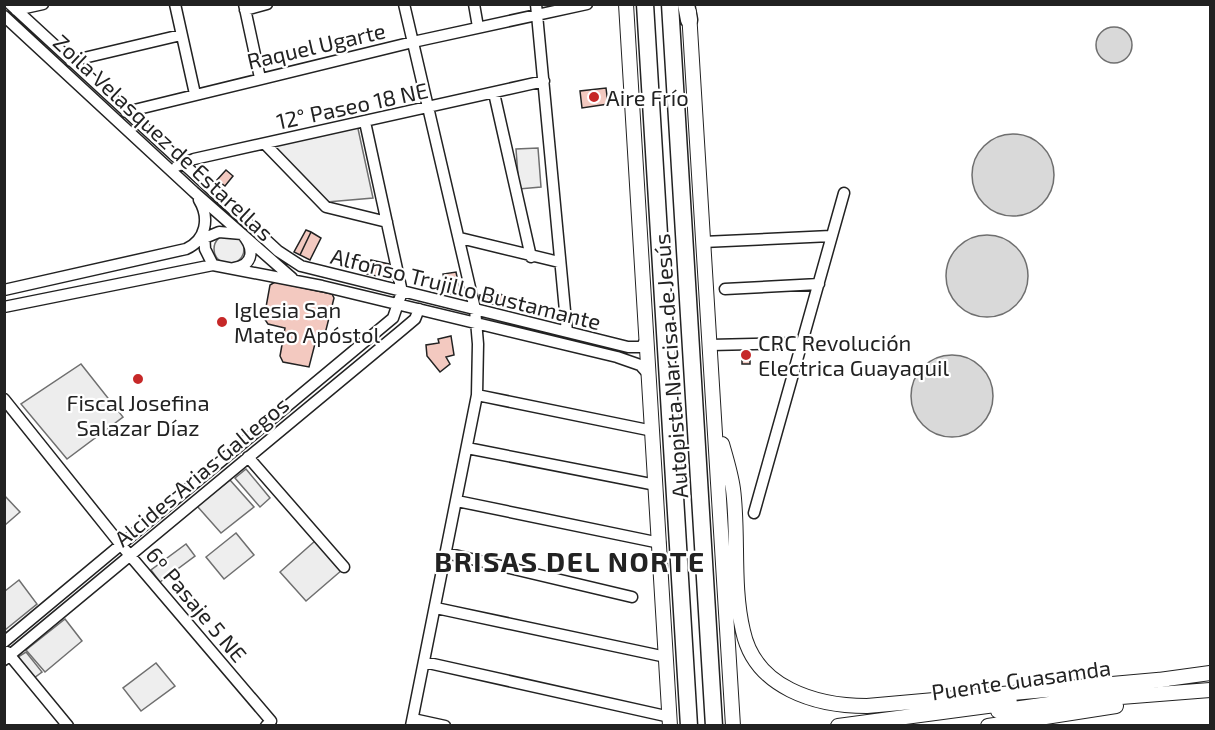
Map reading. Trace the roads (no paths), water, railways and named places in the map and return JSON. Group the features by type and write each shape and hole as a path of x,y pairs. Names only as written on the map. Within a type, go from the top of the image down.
{"highway":[{"name":"Autopista Narcisa de Jesús","path":"643,4 689,726"},
{"name":"Autopista Narcisa de Jesús","path":"670,4 714,726"}],"main road":[{"name":"Autopista Narcisa de Jesús","path":"626,4 670,721"},
{"name":"Autopista Narcisa de Jesús","path":"688,10 733,726"},
{"path":"714,410 733,488 743,632 752,654 764,669 782,685 802,697 829,704 867,706 1168,679"},
{"name":"Puente Guasamda","path":"838,726 1210,673"},
{"name":"Puente Guasamda","path":"883,726 1070,701 1172,695 1210,690"},
{"path":"988,726 1072,714 1172,695"}],"street":[{"path":"13,8 43,4"},
{"path":"175,4 195,94"},
{"path":"260,78 245,7 267,4"},
{"path":"404,4 460,238 477,323 477,395 412,722 445,726"},
{"path":"474,4 478,27"},
{"name":"Raquel Ugarte","path":"126,112 478,27 536,10 587,4"},
{"name":"Zoila Velasquez de Estarellas","path":"13,8 278,251"},
{"path":"536,10 567,332"},
{"name":"Zoila Velasquez de Estarellas","path":"4,16 194,192 286,274 301,281"},
{"path":"71,61 181,34"},
{"name":"12° Paseo 18 NE","path":"171,171 181,163 429,109 544,81"},
{"path":"494,93 531,257"},
{"path":"365,122 402,292"},
{"path":"265,144 326,207 387,222"},
{"path":"194,192 203,207 202,235 205,249 213,265"},
{"path":"754,513 844,193"},
{"path":"4,290 176,253 202,235 227,231 242,234 250,244 251,255 244,265 233,268 213,265 4,307"},
{"path":"703,242 831,236"},
{"path":"460,238 559,262"},
{"name":"Alfonso Trujillo Bustamante","path":"278,251 310,270 628,347 640,346 647,339"},
{"name":"Alfonso Trujillo Bustamante","path":"233,268 301,281 617,357 640,365 650,376"},
{"path":"725,289 819,284"},
{"name":"Alcides Arias Gallegos","path":"4,642 390,321 399,304 402,292"},
{"name":"Alcides Arias Gallegos","path":"6,655 415,319 419,309"},
{"path":"710,345 802,343"},
{"path":"477,395 653,431"},
{"name":"6º Pasaje 5 NE","path":"4,399 268,724"},
{"path":"467,448 656,485"},
{"path":"249,457 344,567"},
{"path":"457,501 660,543"},
{"path":"446,553 632,597"},
{"path":"436,608 666,657"},
{"path":"6,655 68,726"},
{"path":"424,662 670,721"}],"place":[{"name":"Aire Frío","path":"594,97"},
{"name":"Iglesia San Mateo Apóstol","path":"222,322"},
{"name":"CRC Revolución Electrica Guayaquil","path":"746,355"},
{"name":"Fiscal Josefina Salazar Díaz","path":"138,379"}],"district":[{"name":"BRISAS DEL NORTE","path":"570,561"}]}
